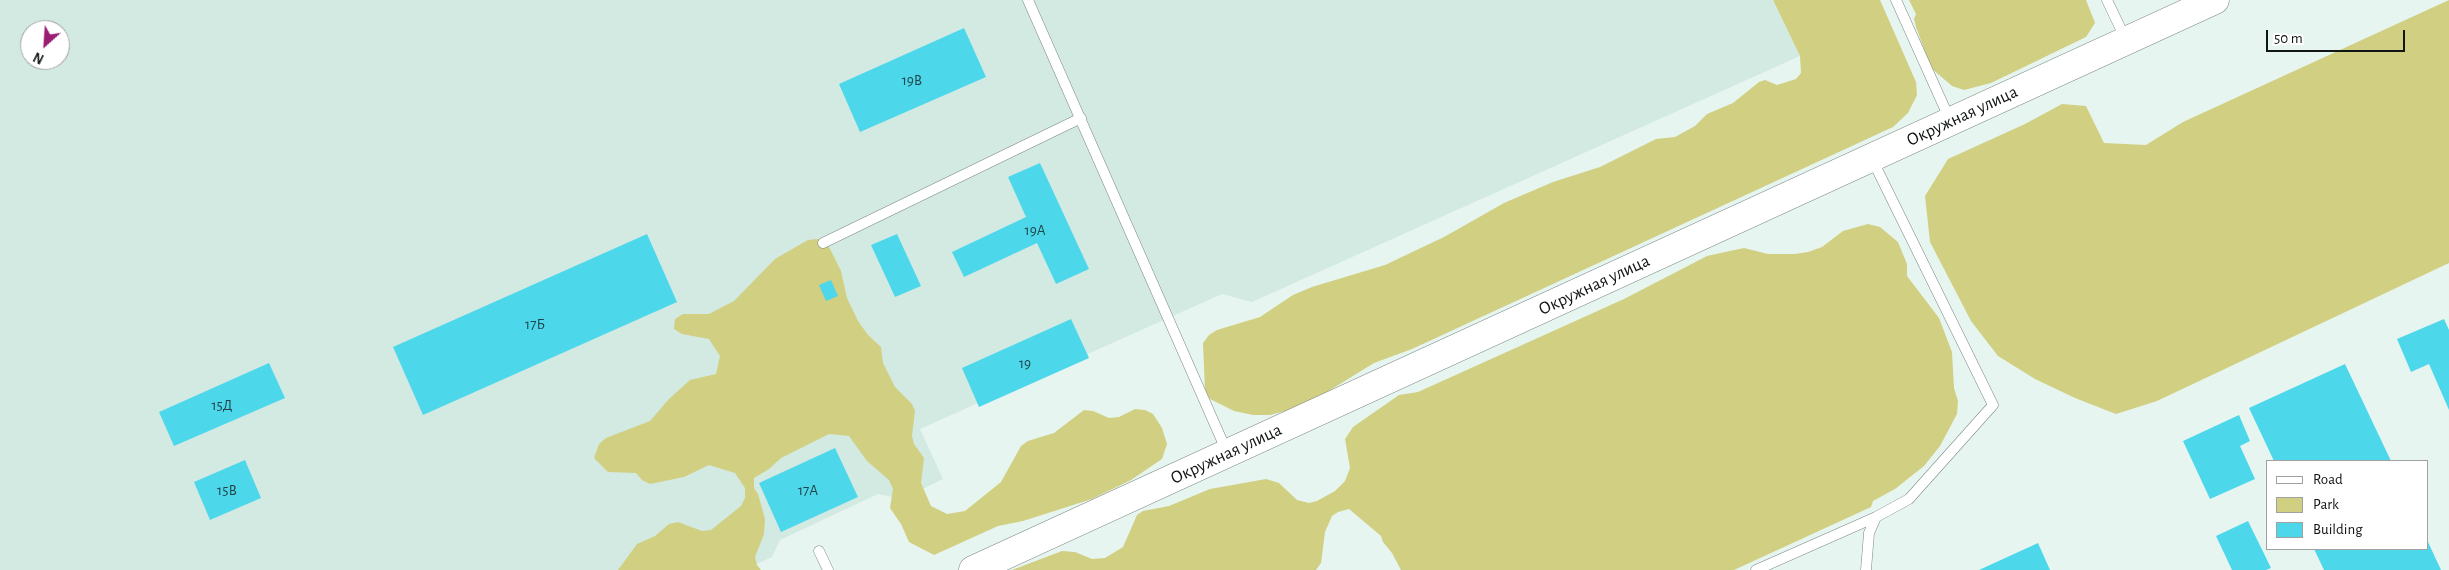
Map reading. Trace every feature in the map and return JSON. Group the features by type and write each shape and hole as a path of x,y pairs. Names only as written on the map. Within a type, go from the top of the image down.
{"main road":[{"name":"Окружная улица","path":"973,570 2215,0"}],"lane":[{"path":"1028,0 1228,453"},
{"path":"1896,0 1951,121"},
{"path":"2107,0 2126,41"},
{"path":"823,243 1081,118"},
{"path":"1756,570 1876,517 1908,499 1993,405 1872,158"},
{"path":"1866,570 1869,533 1876,517"},
{"path":"819,551 828,570"}],"shaded area":[{"path":"0,0 1773,0 1800,56 1252,302 1222,294 920,429 943,479 902,499 878,494 780,540 772,557 744,570 0,570"}],"green space":[{"path":"1773,0 1880,0 1916,82 1917,95 1908,113 1893,127 1412,349 1374,363 1314,400 1297,408 1270,415 1253,415 1234,411 1210,399 1205,391 1203,343 1209,335 1217,330 1260,317 1293,295 1312,287 1385,265 1444,237 1504,203 1553,182 1600,167 1656,139 1675,137 1695,126 1707,114 1733,103 1759,82 1765,80 1777,85 1796,79 1801,73 1800,56"},
{"path":"1909,0 2086,0 2095,23 2086,37 1991,83 1964,90 1952,86 1931,68 1916,27 1914,19 1916,14"},
{"path":"2449,0 2449,263 2157,401 2116,414 2075,398 2035,379 1998,356 1971,321 1930,242 1925,196 1948,159 2025,124 2062,104 2086,106 2104,143 2146,145 2183,122"},
{"path":"1868,224 1880,227 1898,242 1907,264 1907,276 1939,318 1952,352 1954,388 1958,401 1957,414 1940,446 1924,466 1895,489 1873,501 1871,507 1734,570 1401,570 1381,536 1349,509 1332,516 1325,532 1321,563 1316,570 1012,570 1062,551 1075,552 1092,559 1105,558 1123,547 1137,515 1143,511 1169,506 1210,489 1266,479 1279,483 1297,500 1309,503 1317,501 1335,491 1345,481 1350,468 1345,439 1353,427 1399,395 1418,392 1624,299 1707,256 1744,248 1768,254 1808,252 1822,247 1843,231"},
{"path":"817,239 825,241 830,249 841,271 847,298 858,321 868,335 881,347 883,363 895,387 912,404 915,411 912,436 914,444 924,458 921,483 931,506 947,514 965,511 1001,482 1021,446 1028,441 1054,433 1084,410 1093,411 1109,418 1119,417 1135,409 1145,410 1153,414 1162,428 1167,444 1162,459 1131,480 1092,499 1023,521 998,526 934,555 909,542 901,524 890,508 893,489 889,480 867,461 849,436 829,434 781,458 769,469 754,478 754,488 758,494 765,519 764,534 755,557 757,565 761,570 618,570 637,544 655,536 669,524 678,522 702,531 711,530 741,506 745,498 745,488 735,473 709,465 684,477 650,484 642,480 636,473 608,472 594,458 599,444 606,438 650,421 669,399 690,380 716,374 720,356 709,339 682,334 674,329 675,319 683,314 709,314 734,301 775,259 808,240"}],"building":[{"path":"964,28 986,77 860,132 839,84"},
{"path":"1040,163 1089,269 1056,284 1037,243 964,277 952,252 1026,217 1008,177"},
{"path":"647,234 677,302 423,415 393,347"},
{"path":"897,234 921,286 895,297 871,245"},
{"path":"831,280 838,296 826,301 819,285"},
{"path":"1071,319 1089,358 979,407 962,368"},
{"path":"2444,319 2449,330 2449,410 2429,364 2411,372 2397,339"},
{"path":"269,363 285,398 174,446 159,412"},
{"path":"2345,364 2391,460 2274,460 2249,408"},
{"path":"2239,415 2250,441 2240,446 2255,479 2210,499 2183,441"},
{"path":"835,448 858,497 781,532 759,483"},
{"path":"245,460 261,498 210,520 194,482"},
{"path":"2248,521 2271,568 2266,570 2232,570 2216,536"},
{"path":"2038,543 2050,570 1979,570"},
{"path":"2429,544 2441,570 2324,570 2314,550 2429,550"}]}
